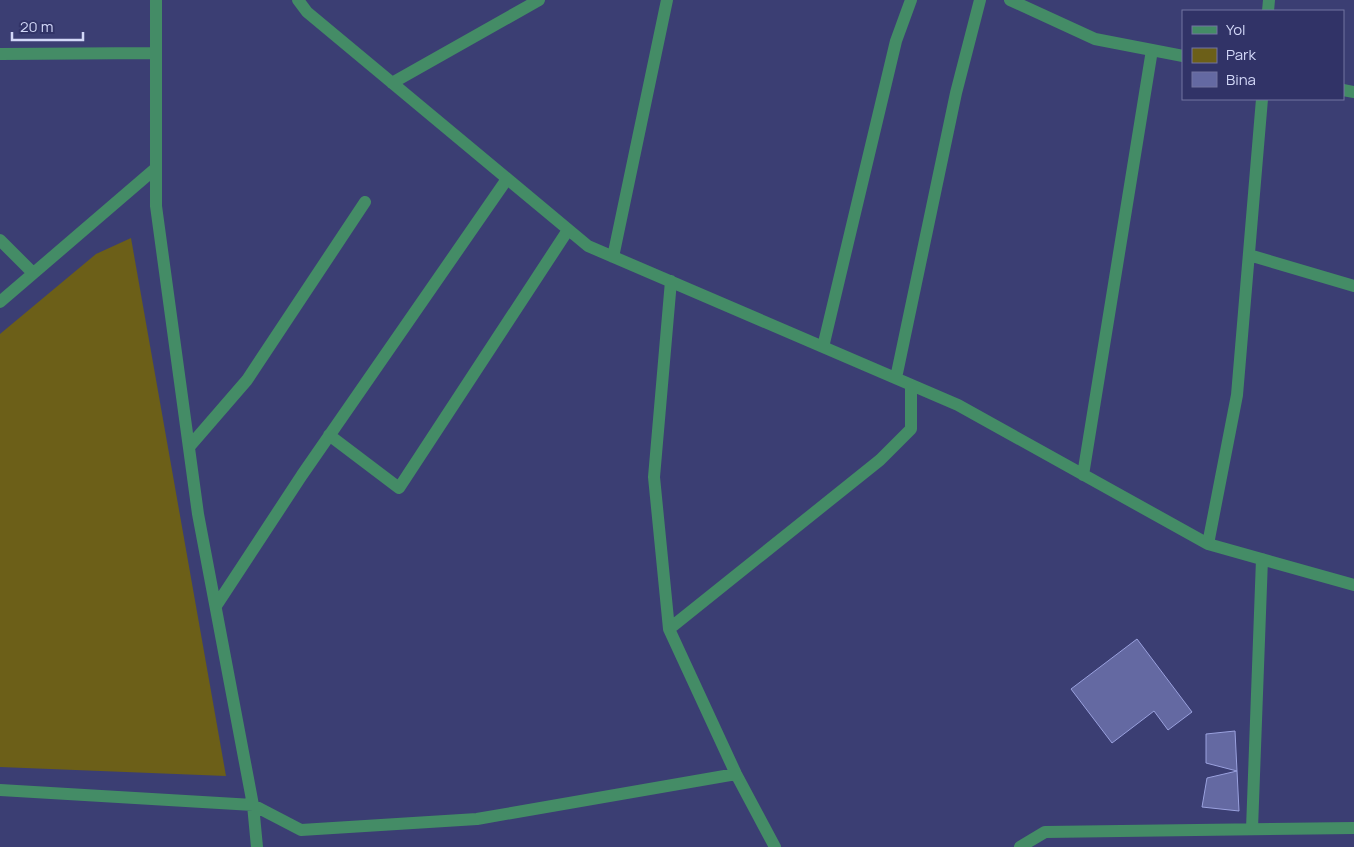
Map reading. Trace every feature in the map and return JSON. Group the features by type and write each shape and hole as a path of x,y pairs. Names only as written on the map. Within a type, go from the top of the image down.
{"street":[{"path":"156,0 156,206 198,514 253,805 258,847"},
{"path":"298,0 307,12 588,246 958,405 1208,544 1354,585"},
{"path":"392,83 518,6 539,0"},
{"path":"613,256 667,0"},
{"path":"823,347 896,41 911,0"},
{"path":"896,378 956,93 980,0"},
{"path":"1010,0 1095,39 1182,56"},
{"path":"1083,475 1152,50"},
{"path":"0,54 156,54"},
{"path":"1208,544 1237,395 1262,100"},
{"path":"0,302 156,168"},
{"path":"216,606 330,435 507,179"},
{"path":"189,447 247,380 365,202"},
{"path":"330,435 399,488 568,230"},
{"path":"0,240 34,274"},
{"path":"1248,255 1354,286"},
{"path":"671,282 654,477 669,629 736,774 775,847"},
{"path":"669,629 880,460 911,429 912,385"},
{"path":"1252,829 1262,559"},
{"path":"0,790 253,805 301,830 477,820 736,774"},
{"path":"1020,847 1045,832 1354,828"}],"green space":[{"path":"131,238 226,776 0,767 0,334 96,254"}],"building":[{"path":"1137,639 1192,712 1168,730 1154,711 1112,743 1071,689"},
{"path":"1235,731 1237,771 1206,763 1206,734"},
{"path":"1237,771 1239,811 1202,807 1207,778"}]}
